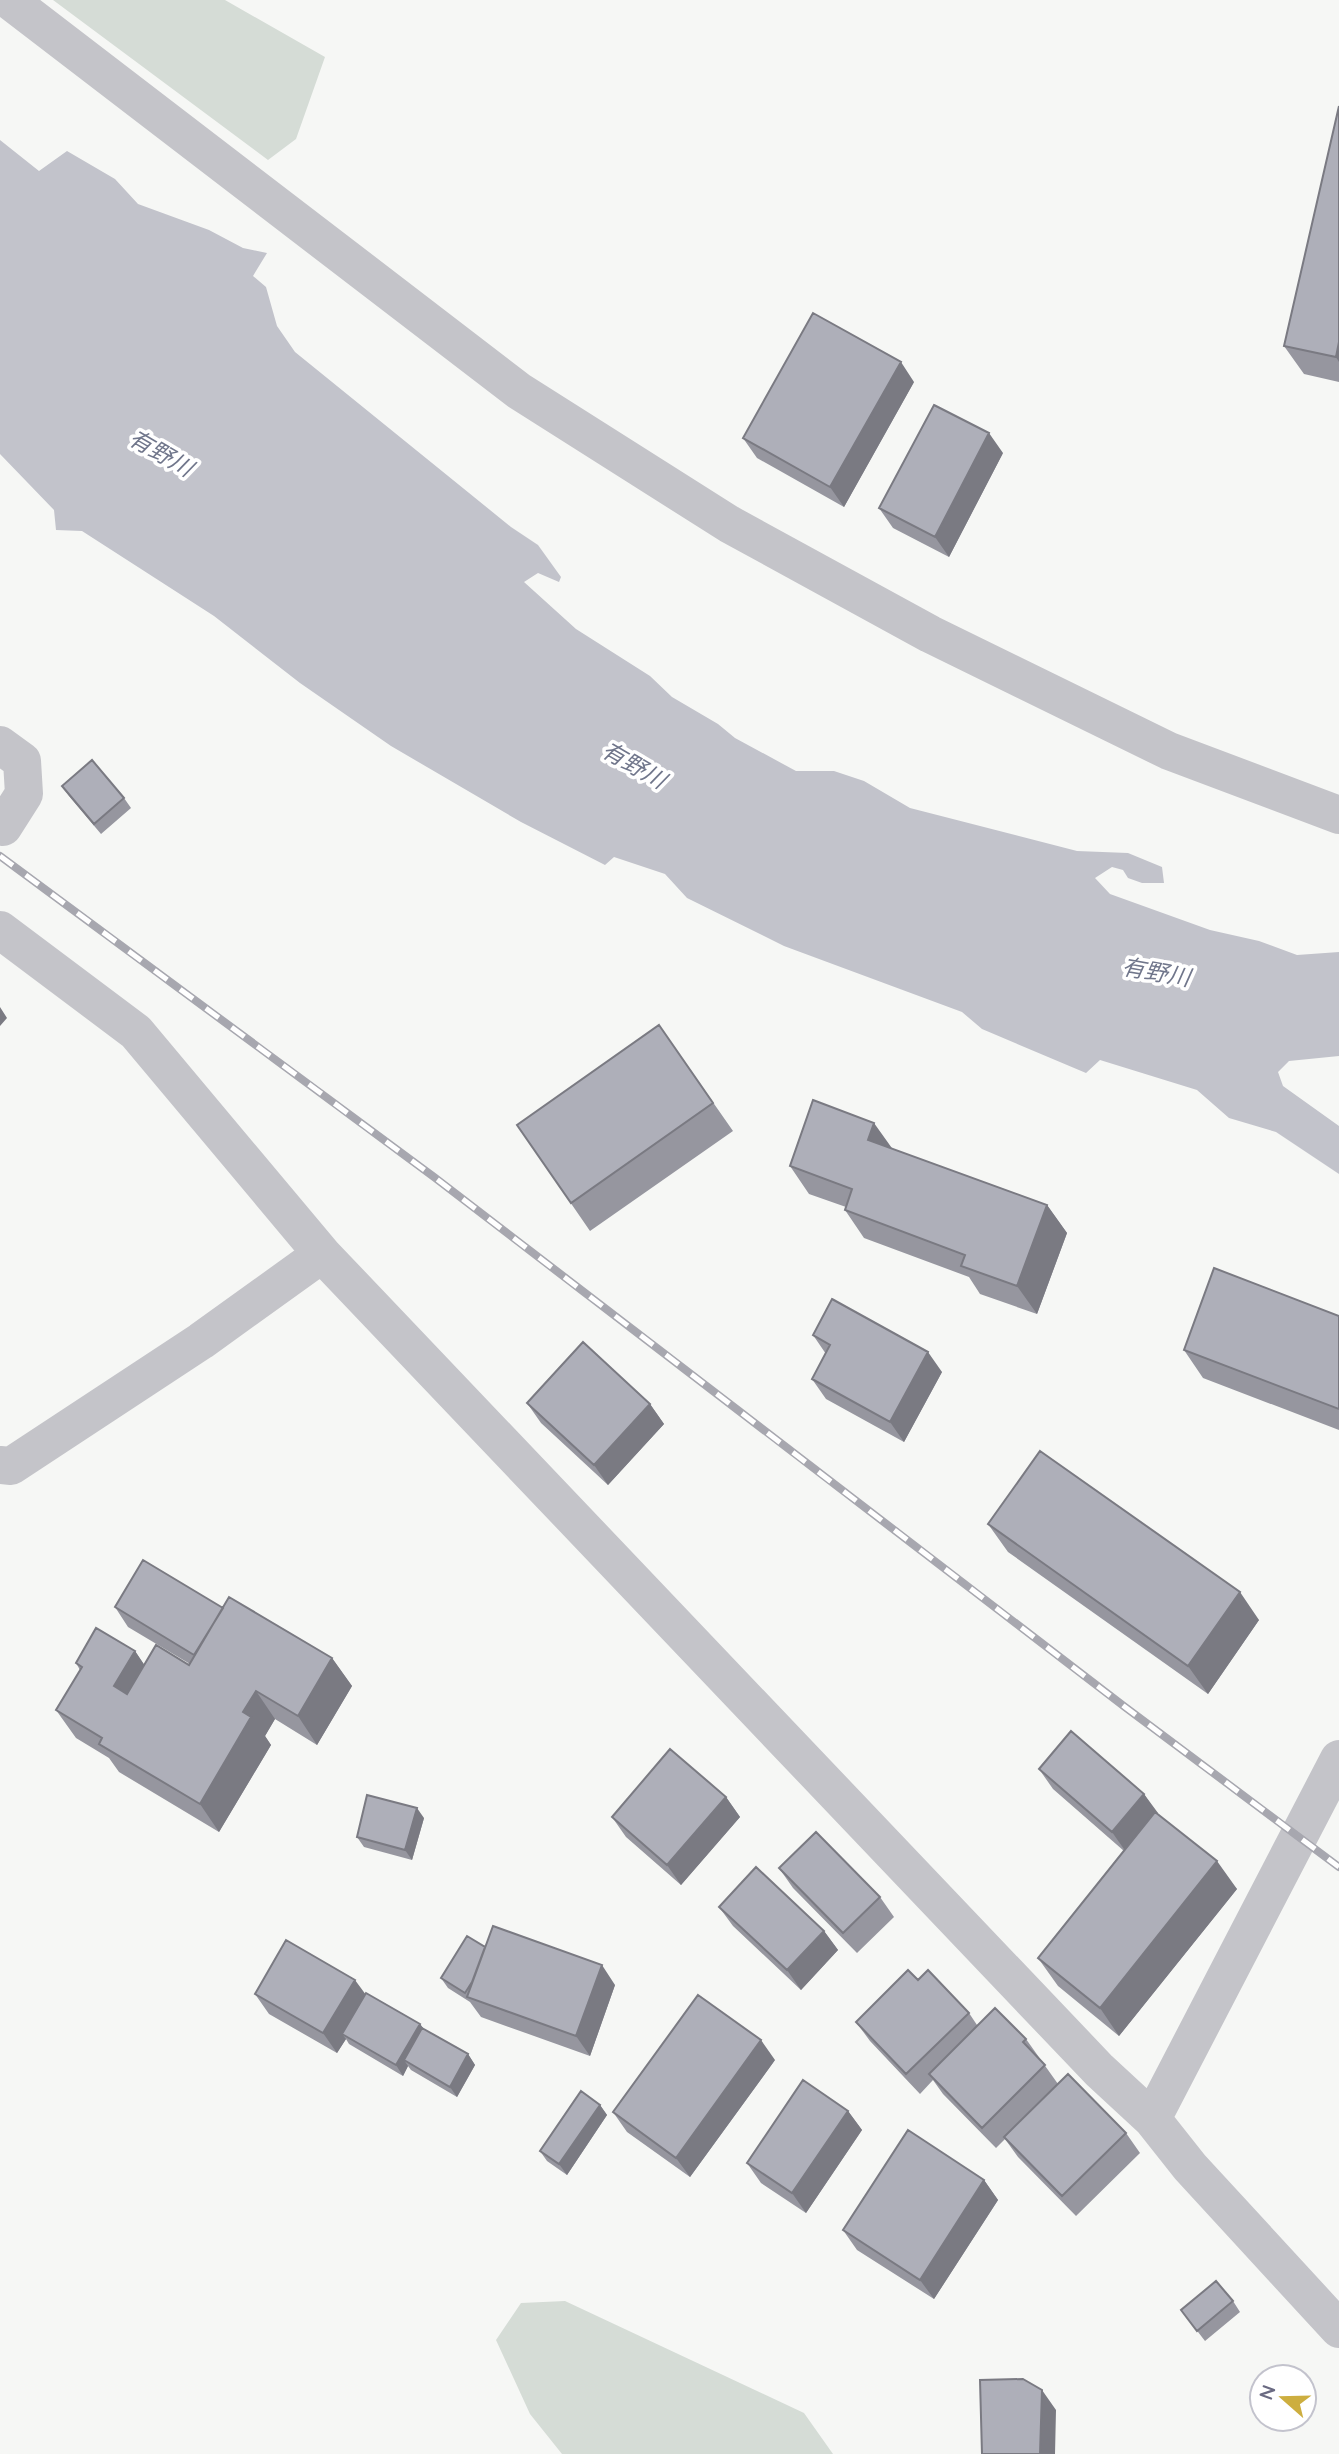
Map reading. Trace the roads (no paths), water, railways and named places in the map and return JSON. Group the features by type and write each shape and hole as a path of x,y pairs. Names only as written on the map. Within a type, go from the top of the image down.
{"street":[{"path":"9,0 519,391 729,524 930,634 1169,751 1339,815"},
{"path":"0,745 22,761 24,794 3,827"},
{"path":"0,930 136,1032 322,1254 1099,2070 1152,2119 1190,2167 1339,2329"},
{"path":"0,1465 11,1466 168,1363 322,1254"},
{"path":"1152,2119 1339,1759"}],"water":[{"name":"有野川","path":"0,140 39,171 67,151 115,179 138,204 209,230 243,248 267,253 253,276 266,287 277,326 295,352 511,527 538,545 561,577 559,582 538,573 524,582 576,629 650,676 672,697 718,724 735,738 796,771 834,771 864,781 910,808 1077,851 1128,853 1162,867 1164,883 1142,883 1128,878 1123,870 1112,867 1095,878 1110,894 1210,930 1259,941 1297,955 1339,952 1339,1056 1289,1061 1278,1072 1283,1086 1339,1126 1339,1174 1276,1132 1229,1118 1197,1090 1100,1060 1086,1073 982,1029 962,1012 784,946 687,898 665,874 614,857 605,865 521,822 391,746 300,683 214,616 82,531 56,530 54,510 0,454"}],"railway":[{"path":"0,856 434,1177 1125,1707 1339,1867"}]}
